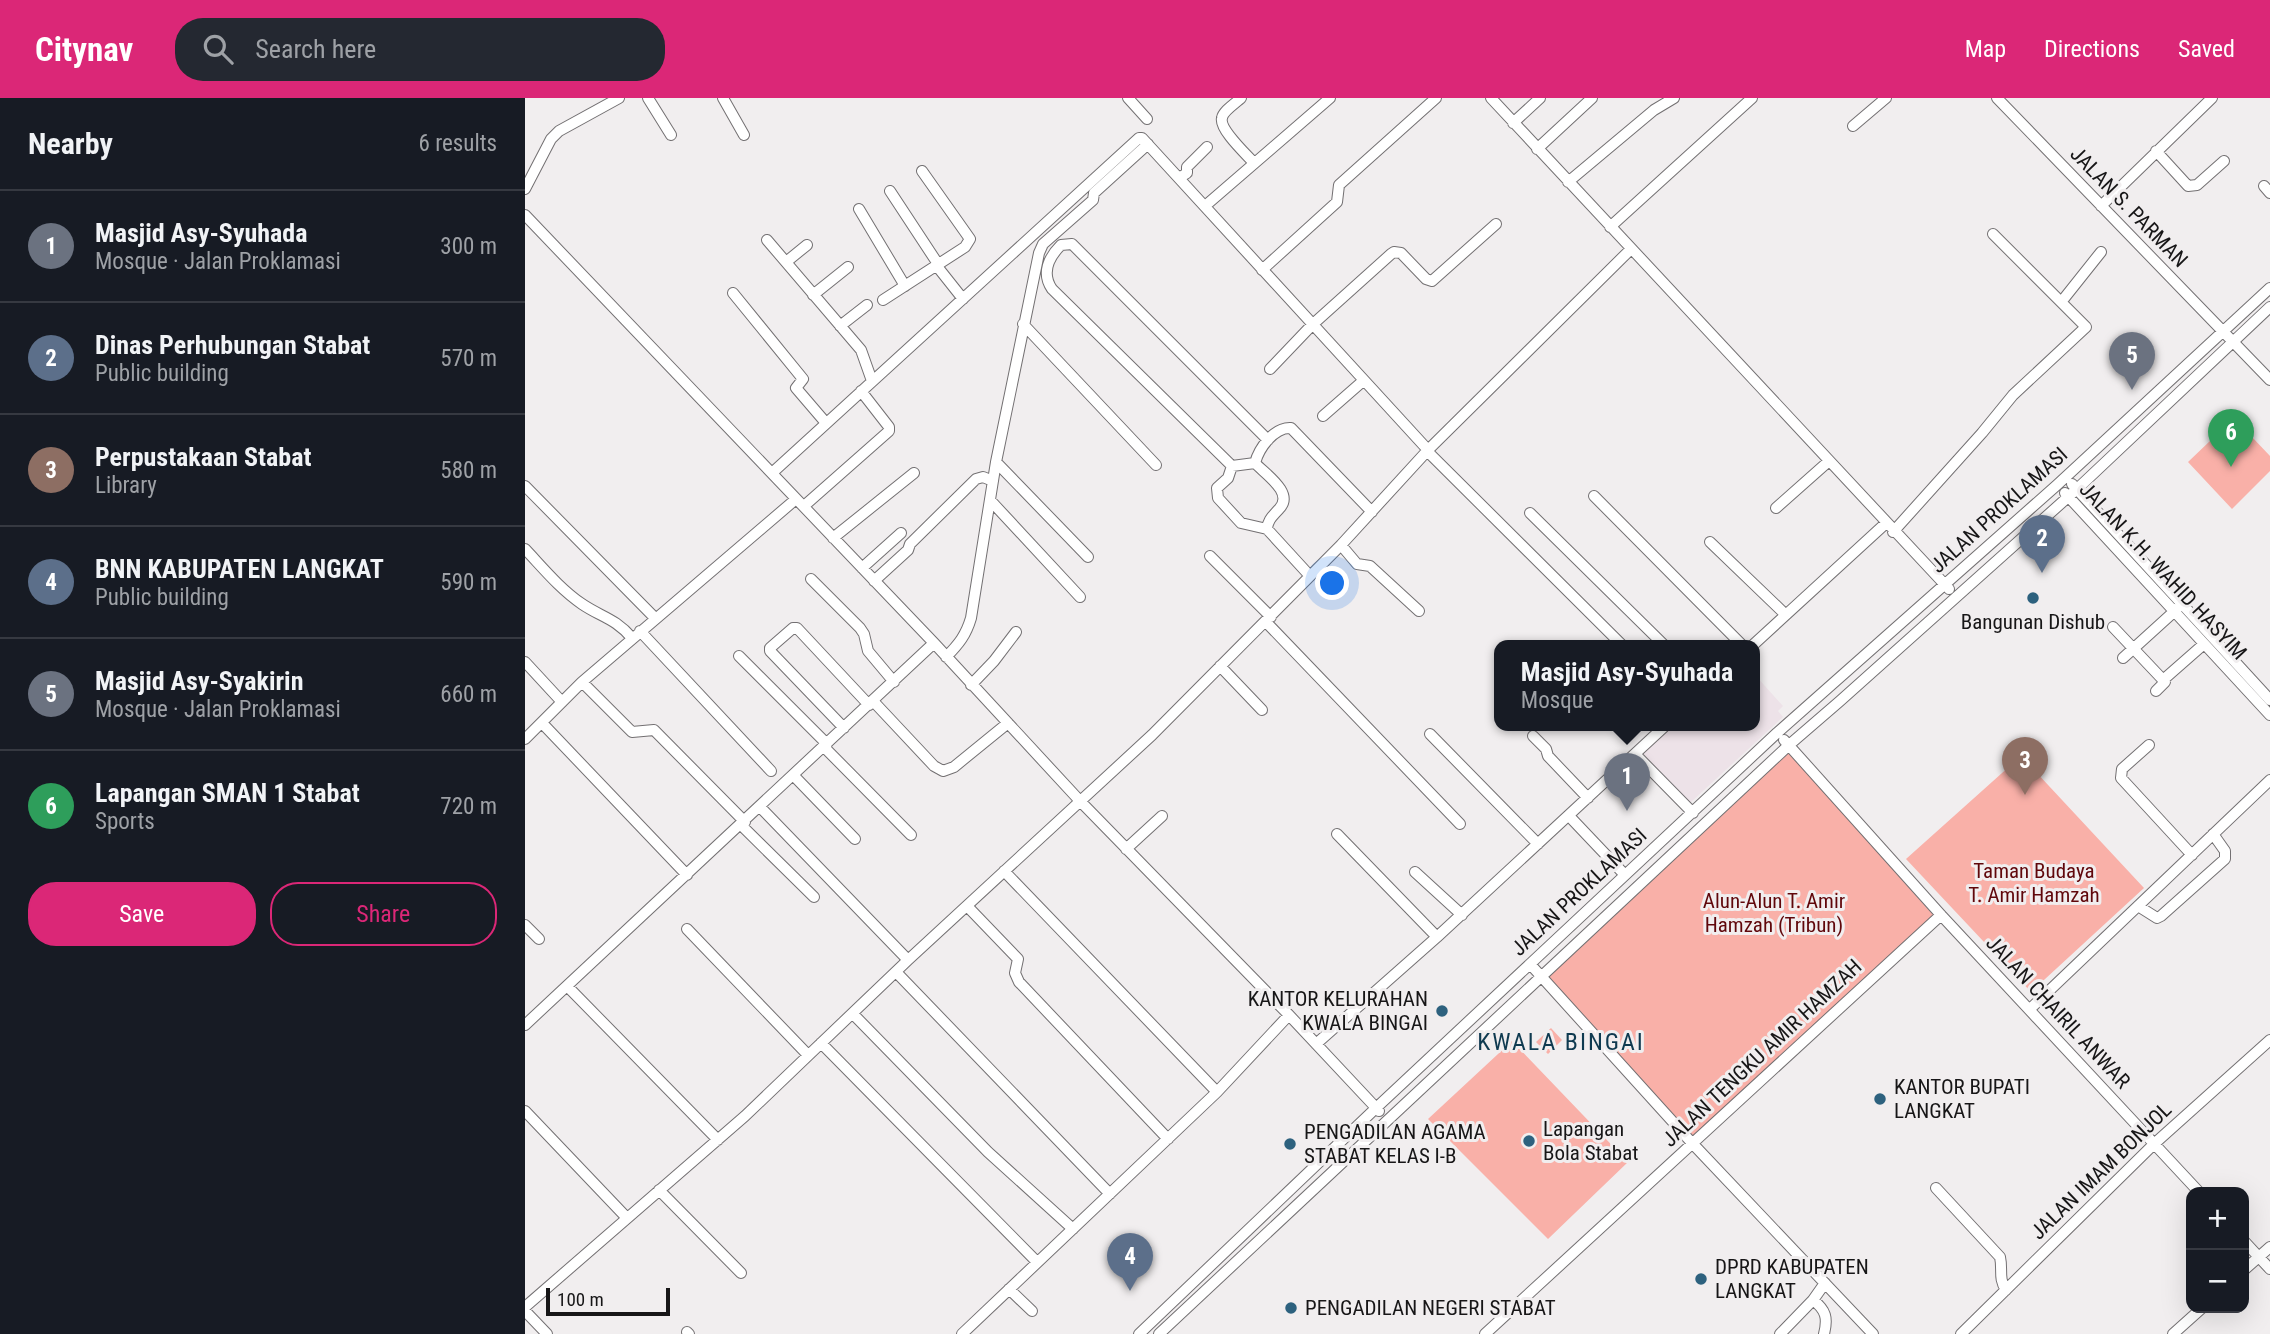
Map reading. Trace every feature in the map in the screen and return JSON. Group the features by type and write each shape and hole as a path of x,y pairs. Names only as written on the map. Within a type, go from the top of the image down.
{"street":[{"path":"525,189 529,170 559,131 619,98"},
{"path":"648,98 671,135"},
{"path":"723,98 744,135"},
{"path":"1128,98 1147,118"},
{"path":"1241,98 1223,114 1221,120 1226,131 1254,163"},
{"path":"1205,206 1330,98"},
{"path":"1262,270 1337,202 1339,185 1436,98"},
{"path":"1491,98 1955,597"},
{"path":"1513,123 1540,98"},
{"path":"1537,149 1592,98"},
{"path":"1568,183 1654,110 1674,98"},
{"path":"1611,227 1752,98"},
{"path":"1853,126 1886,98"},
{"path":"2001,102 2015,98"},
{"path":"2101,206 2212,98"},
{"name":"JALAN S. PARMAN","path":"2001,102 2270,380"},
{"path":"772,473 1135,139 1145,142 1179,178 1428,451 1617,640"},
{"path":"946,657 967,632 990,500 988,479 996,462 1035,265 1044,244 1093,200 1094,193 1145,142"},
{"path":"1179,178 1207,147"},
{"path":"2156,151 2188,186 2197,185 2224,161"},
{"path":"883,300 965,247 970,239 922,171"},
{"path":"890,191 937,265 963,299"},
{"path":"859,209 905,286"},
{"path":"525,215 934,643 1080,801 1388,1120"},
{"path":"1270,369 1312,325 1394,252 1401,254 1426,279 1432,281 1496,224"},
{"path":"1757,640 1889,528 1982,433 2013,394 2086,327 1993,234"},
{"path":"767,240 861,350 872,381"},
{"path":"1232,466 1052,289 1048,283 1047,267 1049,259 1062,245 1072,244 1268,440"},
{"path":"786,262 807,245"},
{"path":"547,1334 525,1309 718,1140 1152,735 1341,545 1428,451 1631,250"},
{"path":"2061,301 2101,252"},
{"path":"814,295 848,267"},
{"name":"JALAN PROKLAMASI","path":"1139,1334 1777,733 2066,477 2270,288"},
{"path":"733,293 803,379 796,388 826,423"},
{"path":"840,326 867,305"},
{"name":"JALAN PROKLAMASI","path":"1159,1334 1789,745 2072,492 2270,306"},
{"path":"1023,324 1156,465"},
{"path":"1324,416 1363,381"},
{"path":"525,739 582,682 636,634 889,431 889,427 860,391"},
{"path":"1255,463 1260,449 1268,440 1282,429 1291,428 1371,512"},
{"path":"1776,508 1829,461"},
{"path":"996,462 1088,557"},
{"path":"1232,466 1255,463"},
{"path":"1255,463 1280,488 1284,498 1282,507 1269,519 1267,528"},
{"path":"1232,466 1228,478 1217,488 1218,498 1241,523 1267,528 1310,576"},
{"path":"833,538 914,473"},
{"name":"JALAN K.H. WAHID HASYIM","path":"2066,477 2072,492 2178,608 2270,700"},
{"path":"874,581 908,550 910,544 976,479 988,479"},
{"name":"JALAN K.H. WAHID HASYIM","path":"2057,485 2072,492"},
{"path":"525,486 655,618"},
{"path":"1594,496 1737,640"},
{"path":"990,500 1080,597"},
{"path":"1530,513 1659,640"},
{"path":"862,568 901,533"},
{"path":"1710,541 1785,614"},
{"path":"1341,545 1357,564 1370,566 1419,611"},
{"path":"525,550 584,606 636,634 771,771"},
{"path":"1210,556 1460,824"},
{"path":"811,579 860,628 868,651 894,682"},
{"path":"2123,658 2178,608"},
{"name":"JALAN K.H. WAHID HASYIM","path":"2178,608 2204,644 2270,715"},
{"path":"2113,627 2163,680"},
{"path":"844,728 770,651 770,648 793,628 797,628 934,766 943,771 954,767 1008,723"},
{"path":"971,684 994,662 1016,632"},
{"path":"525,1025 687,875 765,811 828,749 844,728 934,643"},
{"path":"2156,691 2165,682 2163,680 2204,644"},
{"path":"739,656 911,835"},
{"path":"525,663 562,702"},
{"path":"1220,666 1262,710"},
{"path":"582,682 632,732 654,730 814,897"},
{"path":"541,723 687,875"},
{"path":"1316,1044 1462,915 1660,731"},
{"name":"JALAN CHAIRIL ANWAR","path":"1777,733 1941,915 2194,1187"},
{"path":"1430,734 1538,845"},
{"path":"1533,736 1588,798"},
{"path":"2149,745 2122,769 2122,778 2192,855"},
{"path":"1635,754 1693,813"},
{"path":"797,779 855,839"},
{"path":"2030,1009 2270,780"},
{"path":"765,811 908,960"},
{"path":"1126,849 1162,816"},
{"path":"1569,816 1625,875"},
{"path":"1337,834 1437,937"},
{"path":"2138,906 2157,918 2161,916 2225,859 2225,850 2213,834"},
{"path":"1004,871 1217,1092"},
{"path":"1415,872 1462,915"},
{"path":"967,906 1018,959 1015,972 1019,982 1168,1139"},
{"name":"JALAN TENGKU AMIR HAMZAH","path":"1485,1334 1941,915"},
{"path":"525,925 539,939"},
{"path":"688,929 808,1055"},
{"path":"1530,964 1542,974 1692,1143 1873,1334"},
{"path":"895,972 1110,1194"},
{"path":"568,987 718,1140"},
{"path":"853,1014 988,1152 1073,1229"},
{"path":"961,1334 1217,1092 1289,1015"},
{"name":"JALAN IMAM BONJOL","path":"1961,1334 2154,1144 2270,1040"},
{"path":"821,1043 1037,1262"},
{"path":"525,1111 627,1218"},
{"path":"1936,1188 2000,1257 2000,1275 2006,1290"},
{"path":"659,1190 741,1273"},
{"path":"2249,1246 2270,1269"},
{"path":"2249,1266 2270,1247"},
{"path":"1780,1334 1813,1300 1825,1283"},
{"path":"1009,1289 1032,1311"},
{"path":"1813,1300 1823,1308 1827,1321 1824,1334"},
{"path":"2173,1334 2196,1313"},
{"path":"1159,1315 1170,1324"}],"shaded area":[{"path":"1760,681 1783,706 1778,711 1783,717 1690,803 1641,752 1663,731 1760,731"}],"green space":[{"path":"2234,418 2270,456 2270,471 2232,509 2188,462"},
{"name":"Alun-Alun T. Amir Hamzah (Tribun)","path":"1786,749 1936,918 1693,1140 1544,974"},
{"name":"Taman Budaya T. Amir Hamzah","path":"2021,756 2144,888 2031,992 1906,859"},
{"path":"1551,1028 1562,1040 1548,1054 1536,1042"},
{"name":"Lapangan Bola Stabat","path":"1512,1041 1628,1162 1548,1239 1428,1119"}],"place":[{"name":"Masjid Asy-Syakirin","path":"2132,390"},
{"name":"Lapangan SMAN 1 Stabat","path":"2231,467"},
{"name":"Dinas Perhubungan Stabat","path":"2042,573"},
{"name":"Bangunan Dishub","path":"2033,598"},
{"name":"Perpustakaan Stabat","path":"2025,795"},
{"name":"Masjid Asy-Syuhada","path":"1627,811"},
{"name":"KANTOR KELURAHAN KWALA BINGAI","path":"1442,1011"},
{"name":"KANTOR BUPATI LANGKAT","path":"1880,1099"},
{"name":"Lapangan Bola Stabat","path":"1529,1141"},
{"name":"PENGADILAN AGAMA STABAT KELAS I-B","path":"1290,1144"},
{"name":"DPRD KABUPATEN LANGKAT","path":"1701,1279"},
{"name":"BNN KABUPATEN LANGKAT","path":"1130,1291"},
{"name":"PENGADILAN NEGERI STABAT","path":"1291,1308"}],"district":[{"name":"KWALA BINGAI","path":"1561,1042"}]}
